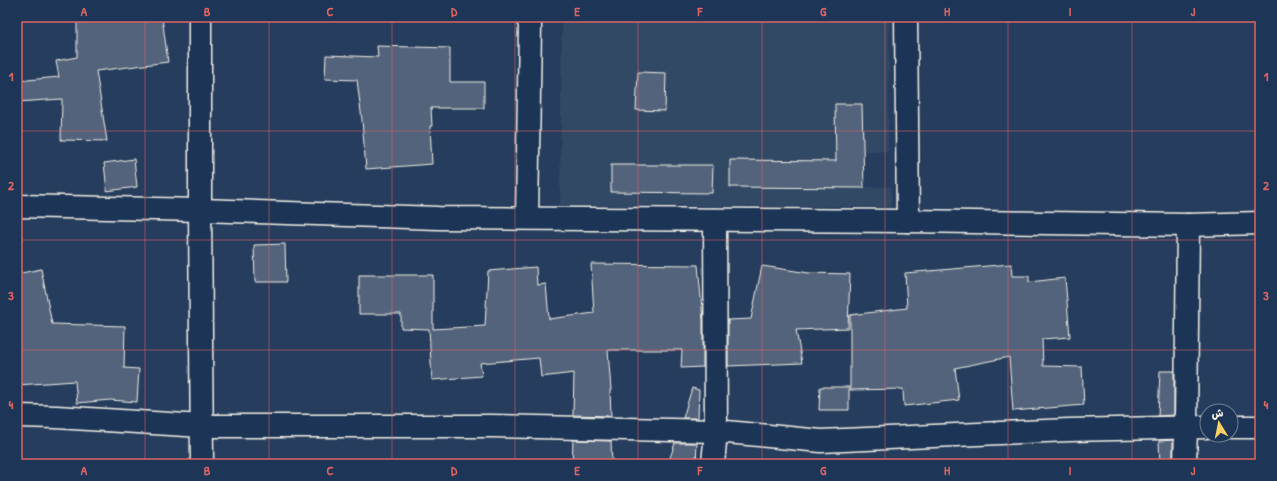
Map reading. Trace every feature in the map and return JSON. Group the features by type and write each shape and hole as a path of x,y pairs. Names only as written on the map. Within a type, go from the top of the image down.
{"street":[{"path":"200,17 202,464"},
{"path":"527,17 530,25 527,218"},
{"path":"906,17 908,221"},
{"path":"17,206 200,210 438,218 908,221 1188,225 1260,223"},
{"path":"713,464 716,431 715,220"},
{"path":"1185,464 1197,427 1188,225"},
{"path":"17,416 202,426 492,426 716,431 821,441 1069,430 1197,427"},
{"path":"1239,427 1260,427"}],"shaded area":[{"path":"562,17 889,17 888,151 860,151 861,187 891,187 891,207 560,205"}],"building":[{"path":"77,17 162,17 168,62 96,71 107,141 61,140 62,99 17,102 17,81 59,77 56,61 77,57"},
{"path":"377,46 450,48 450,82 484,82 484,108 431,108 432,126 430,126 432,164 366,169 357,80 325,79 326,55 378,57"},
{"path":"638,72 666,73 665,111 636,110"},
{"path":"835,104 862,104 864,188 730,187 730,160 836,161"},
{"path":"134,159 137,187 107,191 104,163"},
{"path":"611,165 713,165 712,193 611,192"},
{"path":"285,244 286,282 255,282 254,245"},
{"path":"591,264 698,265 703,320 703,367 681,368 682,350 608,350 611,416 573,415 574,373 541,377 539,358 480,363 482,376 432,380 429,329 401,328 401,314 359,314 359,275 433,275 433,329 485,326 488,271 536,267 537,285 546,284 549,319 594,313"},
{"path":"1011,264 1012,276 1029,276 1029,282 1065,278 1070,337 1042,339 1043,366 1082,367 1084,405 1013,411 1009,357 955,368 959,400 904,406 903,389 850,390 850,315 907,308 905,273"},
{"path":"762,266 809,273 850,274 848,328 796,330 802,363 728,366 728,320 751,319"},
{"path":"41,269 52,324 125,326 124,368 139,369 137,402 110,400 77,403 75,381 17,385 17,274"},
{"path":"1160,371 1174,371 1174,415 1158,416"},
{"path":"820,387 849,387 849,410 819,410"},
{"path":"692,388 699,390 698,418 683,418"},
{"path":"573,440 611,441 612,464 572,464"},
{"path":"1173,440 1173,464 1160,464 1159,441"},
{"path":"675,443 697,443 696,464 668,464"}]}
